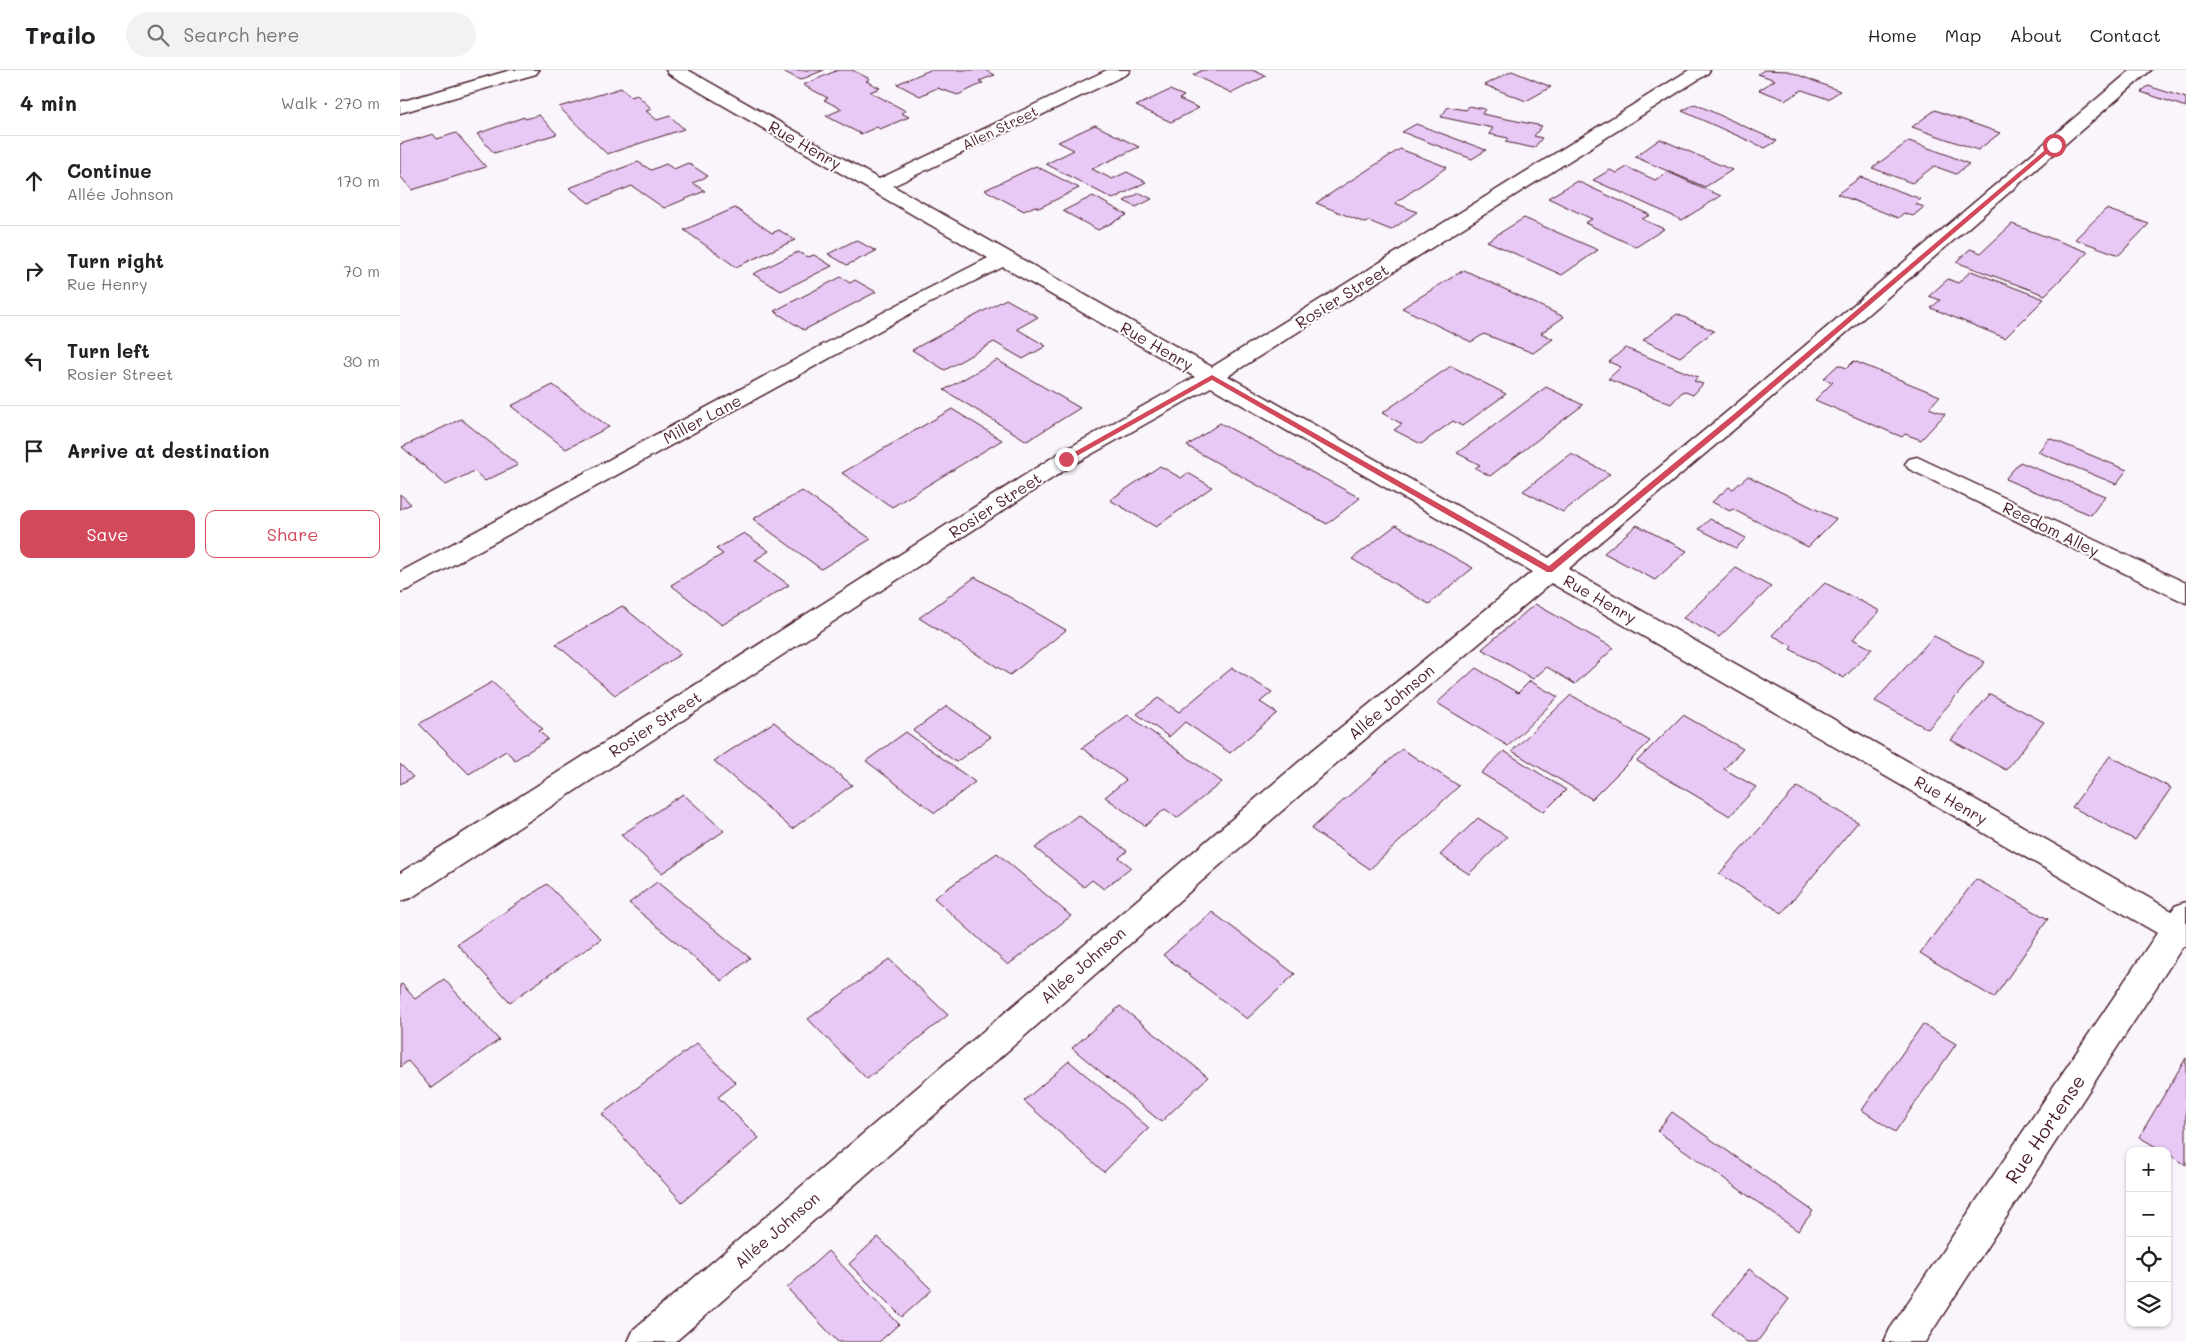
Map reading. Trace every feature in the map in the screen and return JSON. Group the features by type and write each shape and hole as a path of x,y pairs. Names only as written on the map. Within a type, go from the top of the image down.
{"street":[{"path":"400,108 530,70"},
{"name":"Rue Henry","path":"675,70 1549,570 2183,926"},
{"name":"Allen Street","path":"878,186 1122,70"},
{"name":"Rosier Street","path":"400,889 1066,459 1212,377 1701,70"},
{"name":"Allée Johnson","path":"647,1342 1316,765 1736,416 2142,70"},
{"name":"Miller Lane","path":"400,583 921,300 1004,258"},
{"name":"Reedom Alley","path":"1917,464 2186,594"},
{"name":"Rue Hortense","path":"1903,1342 2183,926"}],"building":[{"path":"781,70 824,70 800,80"},
{"path":"838,70 852,70 870,79 866,81 880,88 870,92 906,111 901,113 909,117 880,129 877,127 861,134 826,116 842,109 824,100 828,98 803,85"},
{"path":"930,70 985,70 995,75 979,81 983,83 958,95 937,88 920,96 897,84"},
{"path":"1203,70 1252,70 1266,76 1232,93 1193,75"},
{"path":"1764,70 1788,71 1840,91 1828,99 1802,90 1786,100 1759,90 1775,80 1758,74"},
{"path":"1512,71 1551,87 1526,101 1485,85"},
{"path":"2148,86 2186,98 2186,107 2141,92"},
{"path":"621,88 631,97 637,95 652,109 646,111 657,120 670,116 684,129 607,154 559,107"},
{"path":"1170,90 1184,96 1179,99 1199,108 1171,122 1136,106"},
{"path":"1695,104 1777,141 1765,148 1682,111"},
{"path":"1469,106 1485,109 1482,114 1542,126 1534,136 1542,138 1534,148 1505,142 1508,138 1489,134 1493,128 1441,117 1448,107 1466,110"},
{"path":"1935,110 2000,133 1978,150 1912,127"},
{"path":"539,115 557,134 494,153 477,134 524,117 525,119"},
{"path":"1416,124 1486,150 1472,159 1402,132"},
{"path":"1095,125 1139,147 1092,169 1112,179 1127,172 1146,182 1113,199 1046,164 1074,150 1058,142"},
{"path":"456,133 486,167 412,190 400,176 400,144 433,134 437,139"},
{"path":"1660,139 1732,170 1705,187 1635,157"},
{"path":"1909,141 1969,164 1956,174 1934,166 1912,183 1872,168"},
{"path":"1400,149 1447,167 1395,203 1417,212 1391,230 1369,221 1365,223 1316,203"},
{"path":"638,162 651,170 666,164 674,169 688,163 708,176 693,183 705,191 664,208 632,186 589,203 569,188"},
{"path":"1036,166 1079,188 1039,208 1035,206 1024,211 985,190"},
{"path":"1627,167 1655,180 1668,172 1721,196 1682,220 1593,180 1610,170 1617,173"},
{"path":"1861,177 1921,199 1916,204 1924,207 1913,216 1904,213 1898,218 1837,194"},
{"path":"1577,181 1650,215 1642,219 1664,229 1636,247 1585,223 1592,219 1548,198"},
{"path":"1140,193 1152,199 1136,207 1124,201"},
{"path":"1093,196 1127,215 1098,230 1063,211"},
{"path":"735,208 772,233 779,230 795,240 736,267 684,230"},
{"path":"2106,209 2149,224 2119,255 2075,239"},
{"path":"1524,218 1598,250 1562,275 1487,241"},
{"path":"2012,224 2088,252 2045,295 1956,262 1970,249 1981,253"},
{"path":"856,240 876,251 847,265 828,254"},
{"path":"798,252 808,257 814,255 832,266 781,291 753,274"},
{"path":"1464,270 1564,317 1541,333 1553,339 1533,353 1484,334 1471,342 1402,308"},
{"path":"1971,271 2044,299 2005,338 1931,308 1940,300 1929,296 1948,279 1958,283"},
{"path":"841,277 850,283 855,280 876,292 804,330 774,311"},
{"path":"1006,299 1038,317 1017,329 1046,346 1023,359 994,342 945,370 912,350"},
{"path":"1677,314 1714,331 1680,357 1643,340"},
{"path":"1625,348 1698,377 1694,381 1703,384 1693,395 1683,391 1671,404 1608,379 1621,367 1609,362"},
{"path":"997,360 1080,408 1027,441 944,390"},
{"path":"1854,361 1940,396 1929,408 1945,414 1921,440 1905,434 1902,437 1815,400 1833,382 1823,379 1838,365 1847,368"},
{"path":"1451,366 1506,394 1462,426 1453,421 1421,444 1394,430 1402,424 1382,413"},
{"path":"553,385 609,427 566,449 511,406"},
{"path":"1546,387 1583,405 1490,476 1475,468 1480,465 1457,453"},
{"path":"952,409 1002,440 892,507 842,473"},
{"path":"461,419 518,465 485,481 474,471 446,485 402,447"},
{"path":"1220,423 1360,498 1327,524 1187,446"},
{"path":"2049,438 2127,470 2116,484 2038,452"},
{"path":"1571,454 1610,474 1563,512 1523,491"},
{"path":"2020,462 2105,496 2091,515 2005,479"},
{"path":"1160,466 1181,478 1188,473 1212,487 1156,527 1110,500"},
{"path":"1748,476 1836,519 1808,547 1732,509 1730,511 1712,502 1729,487 1733,489"},
{"path":"802,491 871,539 821,569 753,519"},
{"path":"400,494 411,504 400,509"},
{"path":"1710,519 1746,538 1736,548 1699,529"},
{"path":"1396,525 1473,568 1429,604 1352,559"},
{"path":"1637,525 1687,551 1655,580 1604,553"},
{"path":"744,533 769,551 755,560 789,585 722,625 671,585 723,554 716,549"},
{"path":"1736,568 1771,587 1719,637 1683,618"},
{"path":"975,577 1066,630 1010,675 919,618"},
{"path":"1825,583 1880,611 1853,639 1872,649 1844,678 1790,649 1792,646 1772,635"},
{"path":"1535,604 1614,648 1575,684 1547,667 1533,679 1482,649"},
{"path":"622,606 681,654 615,695 556,644"},
{"path":"1934,636 1985,662 1928,729 1875,701"},
{"path":"1232,668 1272,692 1260,702 1277,713 1230,753 1185,722 1169,737 1137,714 1158,698 1179,712"},
{"path":"1476,668 1518,693 1530,681 1558,697 1508,746 1437,703"},
{"path":"492,682 543,729 539,731 548,739 515,760 506,751 469,774 419,724"},
{"path":"1990,694 2044,722 2006,770 1951,740"},
{"path":"1571,695 1650,741 1592,799 1512,751"},
{"path":"947,706 991,737 956,762 913,731"},
{"path":"1128,715 1222,782 1177,818 1165,809 1145,826 1105,797 1126,780 1082,748"},
{"path":"1683,715 1743,749 1724,769 1756,787 1730,816 1637,761"},
{"path":"774,722 852,785 792,829 714,761"},
{"path":"906,732 975,782 935,813 866,761"},
{"path":"1402,749 1459,786 1370,869 1311,829"},
{"path":"1504,751 1566,790 1544,812 1481,773"},
{"path":"2110,756 2171,788 2135,840 2072,807"},
{"path":"400,764 413,777 400,784"},
{"path":"1797,787 1858,822 1782,913 1719,874"},
{"path":"683,794 724,831 662,873 621,835"},
{"path":"1078,815 1127,851 1119,858 1131,867 1104,889 1092,880 1084,887 1035,848"},
{"path":"1478,818 1507,837 1469,874 1440,855"},
{"path":"997,853 1071,916 1008,965 934,898"},
{"path":"1976,879 2048,919 1994,998 1920,953"},
{"path":"657,882 750,958 722,981 629,903"},
{"path":"547,884 601,939 510,1002 457,944"},
{"path":"1212,912 1295,974 1247,1019 1163,955"},
{"path":"889,959 948,1015 867,1079 808,1019"},
{"path":"444,979 499,1040 431,1088 408,1061 400,1067 400,985 402,984 415,999"},
{"path":"1120,1006 1208,1077 1161,1122 1072,1048"},
{"path":"1923,1024 1956,1044 1895,1132 1862,1110"},
{"path":"697,1043 736,1083 718,1097 759,1138 682,1202 602,1114"},
{"path":"2186,1058 2186,1165 2171,1156 2171,1147 2156,1147 2139,1137"},
{"path":"1069,1061 1149,1128 1104,1172 1024,1101"},
{"path":"1672,1112 1813,1211 1798,1231 1657,1131"},
{"path":"878,1237 932,1290 902,1317 849,1264"},
{"path":"828,1251 899,1324 879,1342 838,1342 787,1288"},
{"path":"1749,1269 1789,1299 1757,1342 1747,1342 1713,1314"}],"route":[{"path":"1066,459 1212,377 1549,570 1736,416 2054,145"}]}
